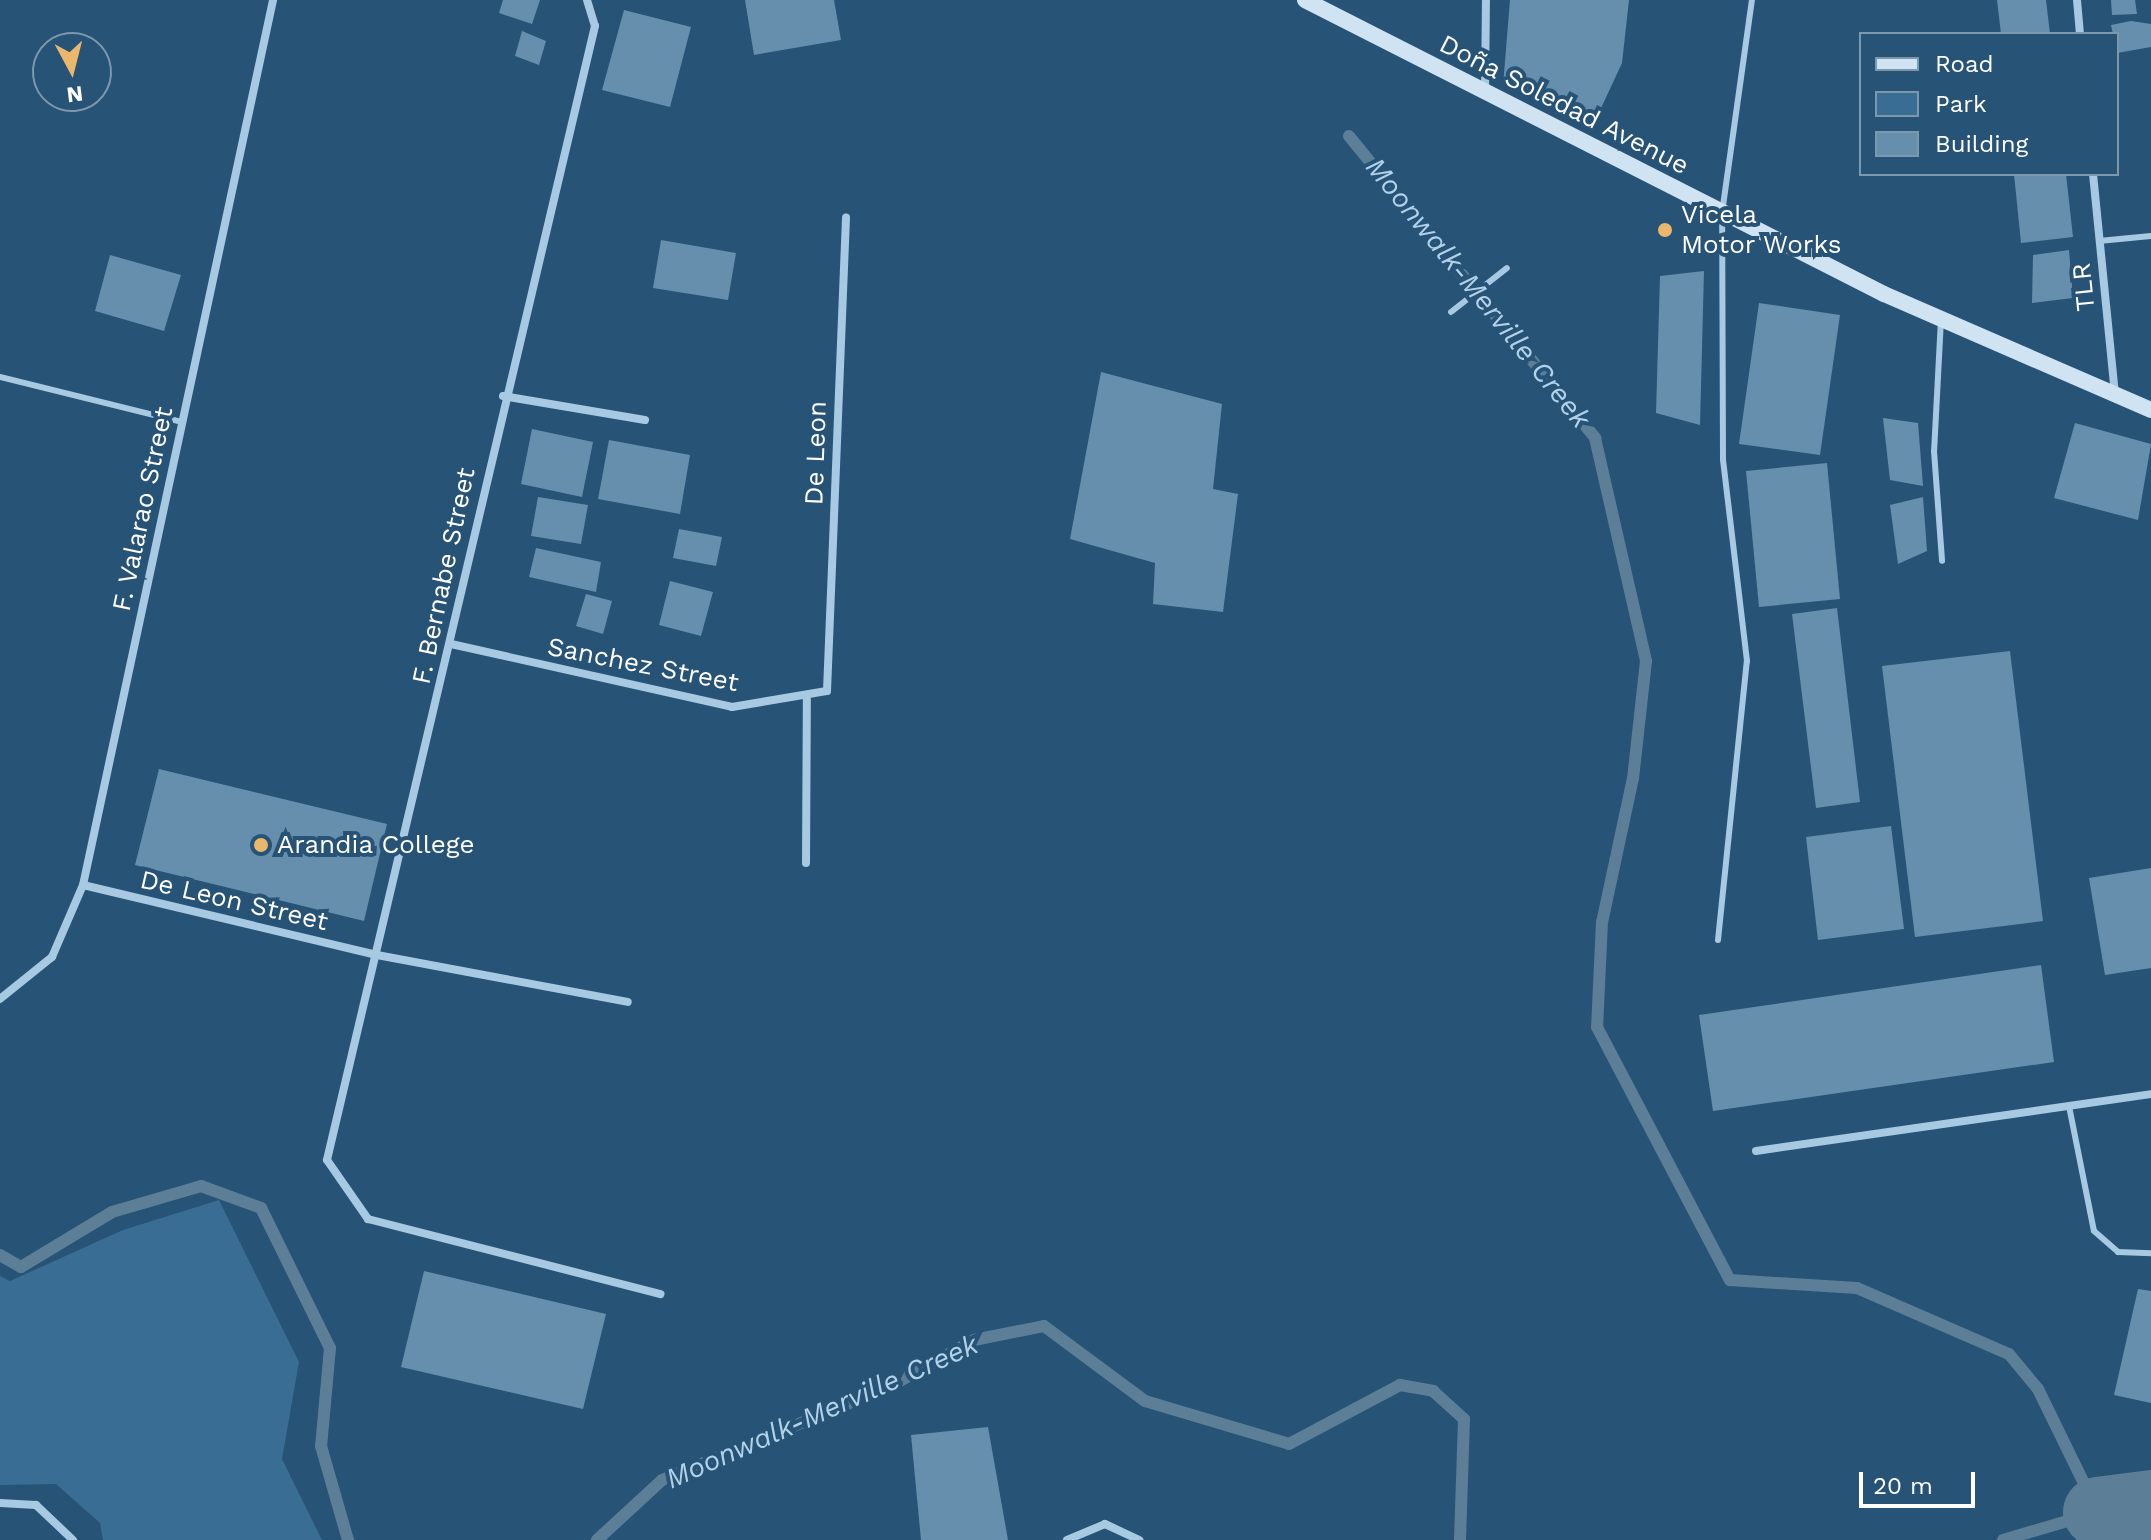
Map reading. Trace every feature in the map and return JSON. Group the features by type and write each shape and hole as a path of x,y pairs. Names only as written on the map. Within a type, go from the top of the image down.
{"main road":[{"name":"Doña Soledad Avenue","path":"1305,0 1722,213 1941,319 2151,410"}],"street":[{"name":"F. Valarao Street","path":"0,999 52,957 83,885 273,0"},
{"name":"F. Bernabe Street","path":"587,0 595,26 503,396 451,644 327,1160 368,1219 661,1294"},
{"path":"1485,92 1486,0"},
{"path":"2077,0 2080,32"},
{"name":"TLR","path":"2093,176 2115,395"},
{"name":"De Leon","path":"827,691 846,217"},
{"path":"503,396 645,420"},
{"name":"Sanchez Street","path":"451,644 732,707 807,699 827,691"},
{"path":"806,863 807,699"},
{"name":"De Leon Street","path":"83,885 377,955 628,1002"},
{"path":"1756,1151 2151,1094"},
{"path":"0,1503 36,1505 73,1540"},
{"path":"1067,1539 1105,1524 1139,1540"}],"lane":[{"path":"1718,940 1747,661 1723,459 1722,213 1752,0"},
{"path":"2099,241 2151,236"},
{"path":"1451,312 1507,268"},
{"path":"1941,319 1934,451 1942,561"},
{"path":"0,377 182,422"},
{"path":"2069,1106 2094,1231 2118,1252 2151,1253"}],"green space":[{"path":"219,1200 299,1362 282,1459 322,1540 103,1540 100,1523 56,1484 0,1485 0,1276 10,1281 123,1230"}],"building":[{"path":"503,0 540,0 532,24 499,13"},
{"path":"745,0 834,0 841,40 754,55"},
{"path":"1510,0 1629,0 1622,63 1596,119 1503,86"},
{"path":"1997,0 2046,0 2050,32 2001,32"},
{"path":"2111,0 2135,0 2137,14 2112,15"},
{"path":"624,10 691,27 670,107 602,90"},
{"path":"2131,21 2151,24 2151,47 2119,53 2119,32 2112,32 2111,25"},
{"path":"522,31 546,41 539,65 515,56"},
{"path":"2014,176 2066,176 2073,237 2021,243"},
{"path":"661,240 736,253 728,300 653,288"},
{"path":"2069,250 2073,298 2032,303 2033,255"},
{"path":"110,255 181,275 164,331 95,311"},
{"path":"1704,271 1700,425 1656,413 1660,276"},
{"path":"1759,303 1840,315 1820,455 1739,444"},
{"path":"1101,372 1222,404 1213,489 1238,494 1223,612 1153,604 1155,563 1070,539"},
{"path":"1883,418 1918,423 1923,486 1890,480"},
{"path":"2075,423 2151,444 2138,520 2054,498"},
{"path":"532,429 593,442 582,497 521,484"},
{"path":"609,440 690,455 680,514 598,499"},
{"path":"1827,463 1840,599 1759,607 1746,471"},
{"path":"538,497 588,505 581,544 531,536"},
{"path":"1923,497 1927,551 1898,564 1890,505"},
{"path":"679,529 722,537 716,566 673,558"},
{"path":"536,548 601,562 596,592 529,577"},
{"path":"670,581 713,592 701,636 659,625"},
{"path":"586,594 612,601 603,634 576,626"},
{"path":"1837,608 1860,802 1816,808 1792,614"},
{"path":"2010,651 2043,921 1915,937 1882,666"},
{"name":"Arandia College","path":"159,769 387,824 364,921 135,865"},
{"path":"1891,826 1904,929 1818,940 1806,837"},
{"path":"2151,868 2151,968 2105,975 2089,878"},
{"path":"2041,965 2054,1062 1713,1111 1699,1015"},
{"path":"424,1271 606,1314 583,1409 401,1367"},
{"path":"2138,1289 2151,1291 2151,1403 2114,1395"},
{"path":"988,1427 1008,1540 921,1540 911,1435"}],"waterway":[{"name":"Moonwalk-Merville Creek","path":"1349,136 1595,438 1646,661 1633,778 1602,922 1597,1027 1730,1280 1857,1288 2009,1354 2038,1389 2098,1512 2003,1540"},
{"name":"Moonwalk-Merville Creek","path":"0,1255 21,1267 112,1212 201,1186 261,1208 330,1348 321,1446 348,1540"},
{"name":"Moonwalk-Merville Creek","path":"597,1540 662,1480 889,1387 974,1340 1044,1326 1145,1401 1289,1444 1400,1385 1433,1391 1464,1419 1460,1540"},
{"name":"Moonwalk-Merville Creek","path":"2098,1512 2151,1505"}],"place":[{"name":"Vicela Motor Works","path":"1665,230"},
{"name":"Arandia College","path":"261,845"}]}
